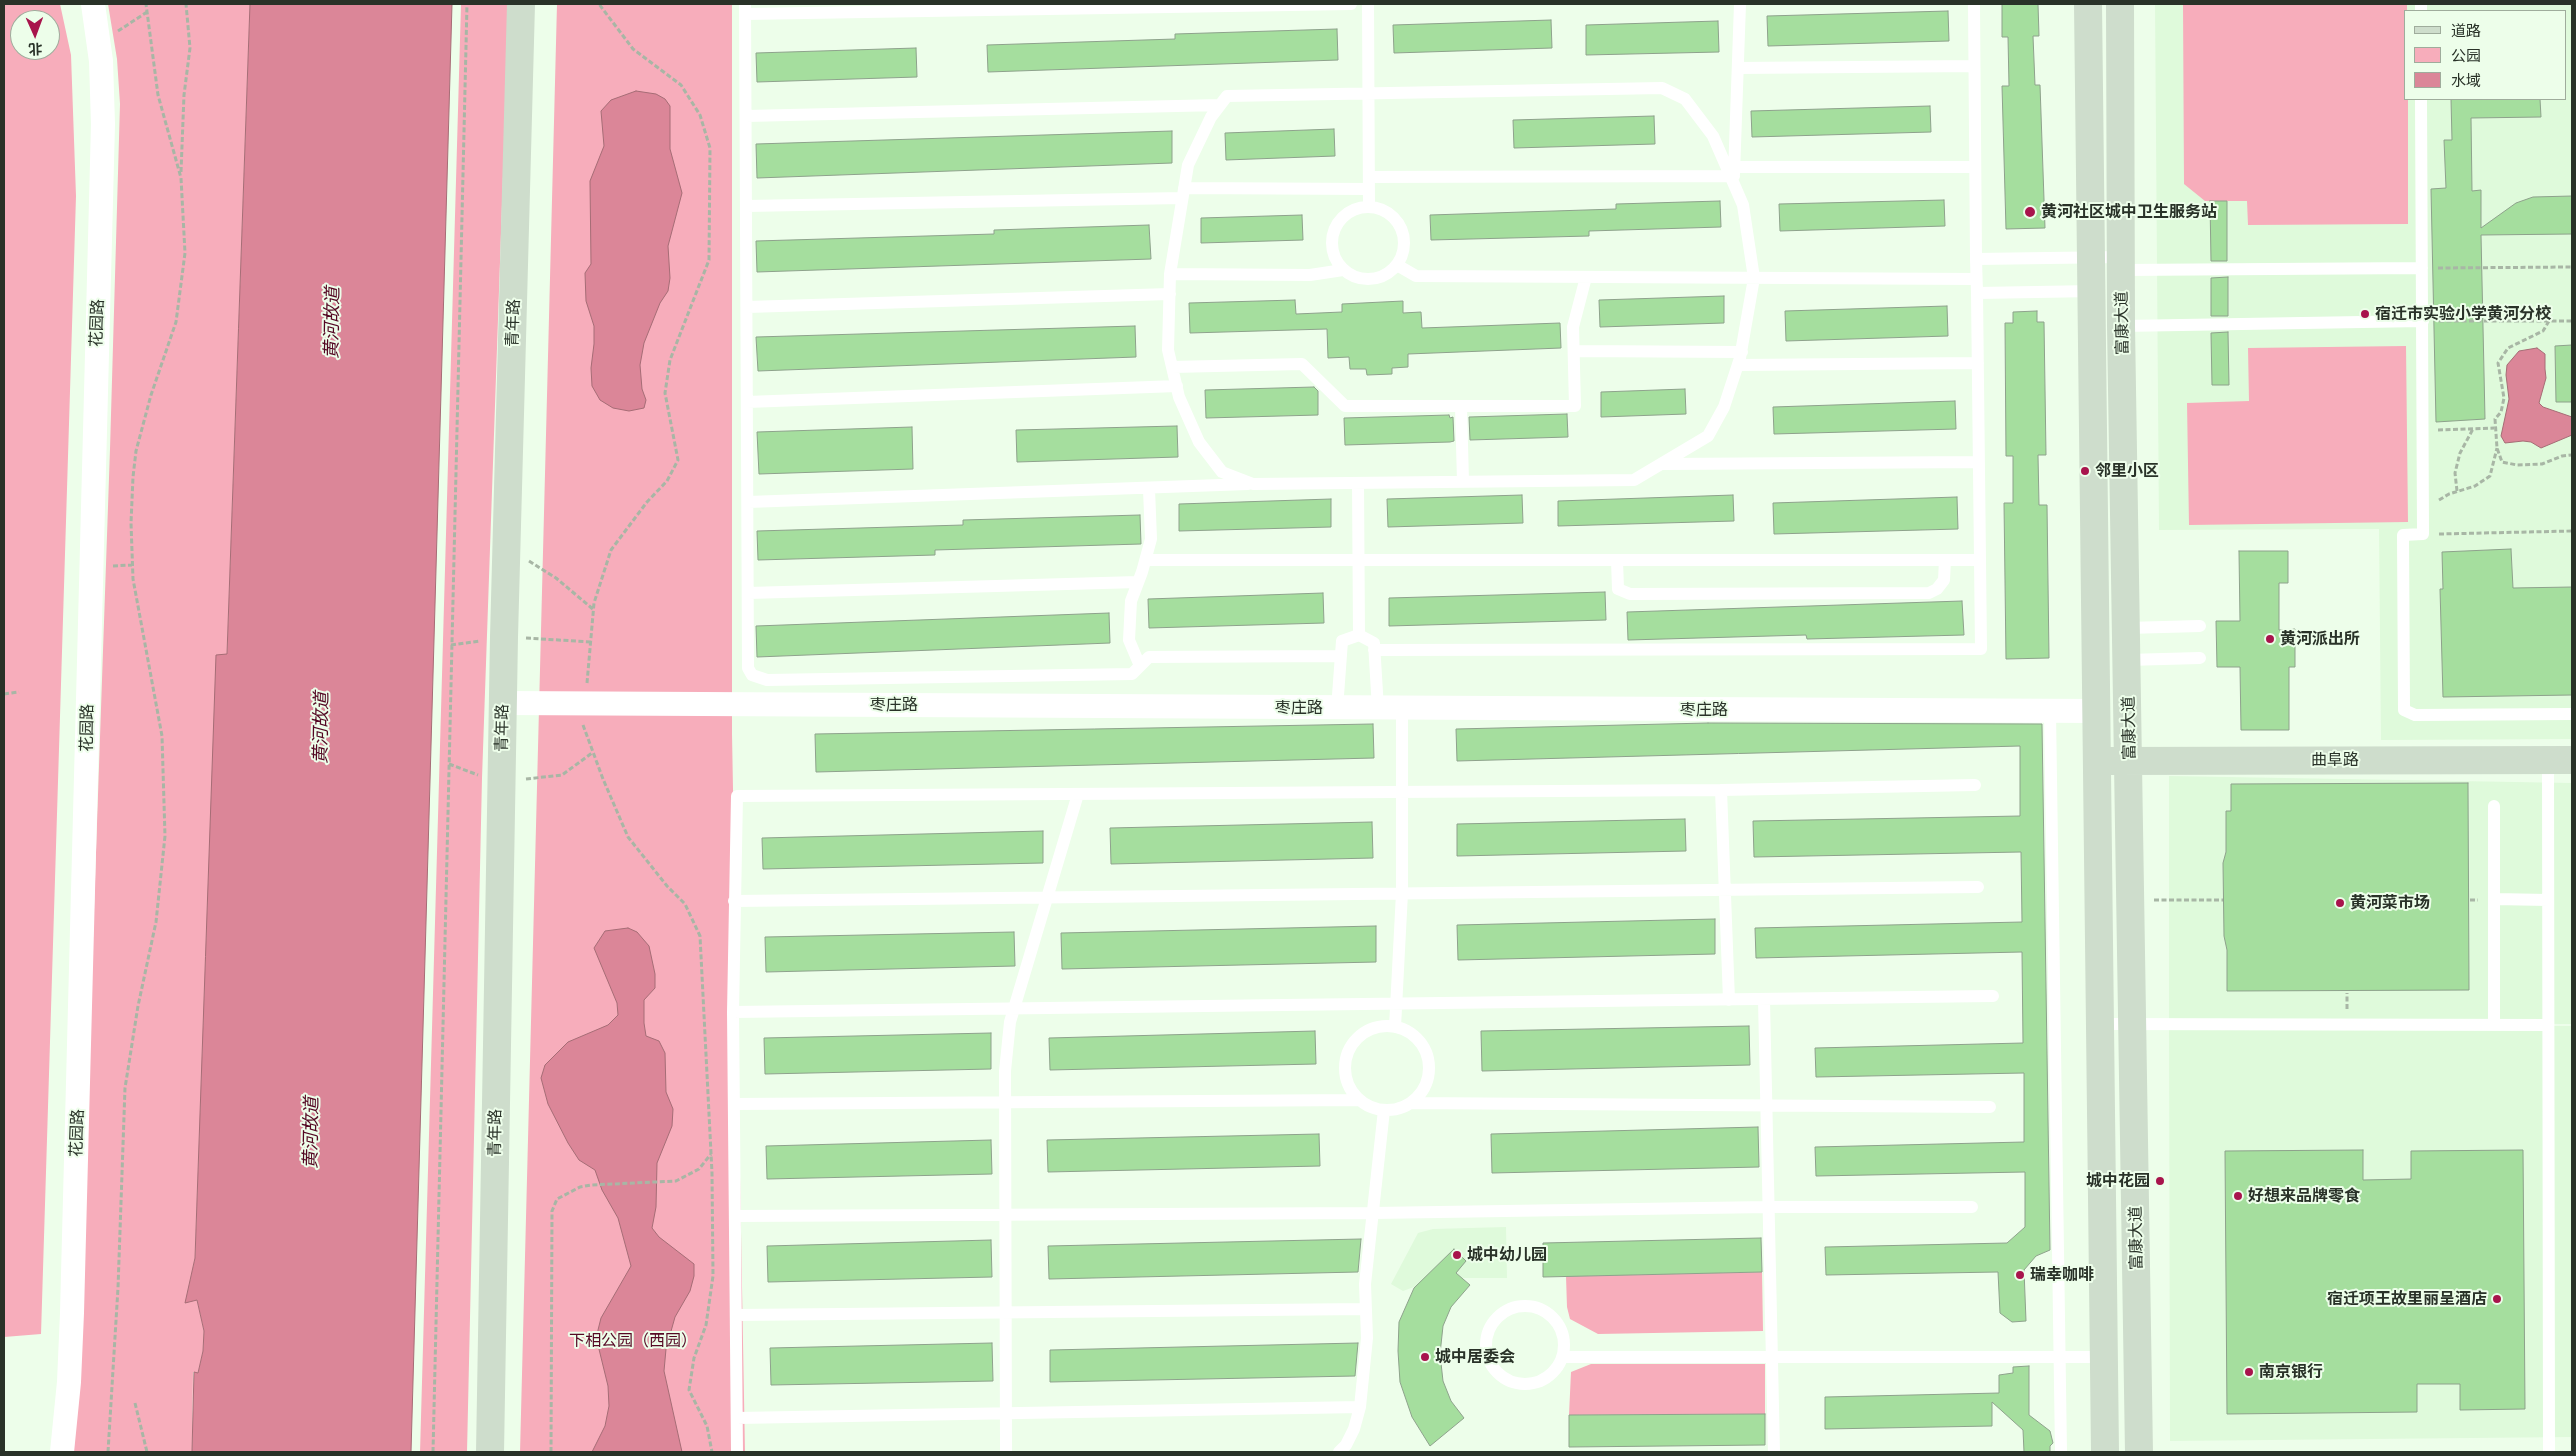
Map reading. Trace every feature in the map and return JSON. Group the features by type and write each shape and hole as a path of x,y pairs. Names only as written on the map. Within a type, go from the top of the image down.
{"street":[{"name":"花园路","path":"62,1452 69,1382 72,1313 103,124 99,44 93,4"},
{"name":"青年路","path":"502,1452 509,703 521,4"},
{"name":"青年路","path":"490,1452 509,703 534,4"},
{"name":"富康大道","path":"2088,4 2105,1452"},
{"name":"富康大道","path":"2120,4 2121,326 2130,761 2139,1452"},
{"name":"枣庄路","path":"509,703 1378,709 2095,711"},
{"name":"曲阜路","path":"2097,760 2560,760"}],"lane":[{"path":"1341,656 1149,657 1132,674 767,680 752,676 748,668 745,9 1351,4"},
{"path":"1368,4 1369,207"},
{"path":"1733,176 1740,4"},
{"path":"1374,650 1981,649 1974,4"},
{"path":"1738,68 1974,66"},
{"path":"748,502 1253,484 1634,480 1664,464 1708,436 1724,407 1740,359 1754,278 1743,205 1733,176 1712,136 1685,99 1662,88 1227,96 1211,117 1188,165 1170,274 1168,350 1177,386 1199,442 1222,472 1253,484"},
{"path":"2422,100 2423,534 2403,535 2404,710 2415,715 2572,714"},
{"path":"746,116 1220,105"},
{"path":"746,206 1183,193 1369,183 1733,176 1975,167"},
{"path":"1369,207 1389,213 1403,232 1405,243 1403,255 1388,274 1365,280 1343,270 1336,260 1332,248 1332,236 1336,225 1344,216 1354,210 1369,207"},
{"path":"1976,259 2092,258 2121,273 2422,268"},
{"path":"1397,265 1416,276 1976,279"},
{"path":"1170,274 1310,274 1343,270"},
{"path":"1977,293 2092,291 2121,273"},
{"path":"1172,367 1302,364 1345,406 1575,406 1573,327 1586,277"},
{"path":"747,306 1170,294"},
{"path":"2121,326 2423,321"},
{"path":"1574,351 1740,359 1978,363"},
{"path":"747,402 1177,386"},
{"path":"1461,406 1463,482"},
{"path":"1664,464 1978,462"},
{"path":"1358,483 1359,635"},
{"path":"1140,666 1129,640 1130,600 1146,560 1151,539 1149,488"},
{"path":"1146,560 1980,560"},
{"path":"1617,560 1618,589 1630,594 1929,592 1937,588 1944,580 1945,560"},
{"path":"748,593 1138,582"},
{"path":"2127,628 2200,626"},
{"path":"1359,635 1374,643 1378,709"},
{"path":"1336,708 1342,642 1359,635"},
{"path":"2127,660 2200,658"},
{"path":"1394,1027 1402,893 1402,709"},
{"path":"2050,711 2061,1452"},
{"path":"2549,1452 2548,900 2560,760"},
{"path":"737,1452 734,900 737,796 1720,790 1975,785"},
{"path":"1720,790 1729,1000"},
{"path":"1006,1452 1005,1071 1010,1022 1078,794"},
{"path":"2494,806 2494,1025"},
{"path":"734,900 1978,887"},
{"path":"2494,899 2548,900"},
{"path":"734,1012 1993,996"},
{"path":"1764,1000 1774,1452"},
{"path":"2100,1024 2548,1025"},
{"path":"1380,1026 1394,1027 1408,1032 1419,1041 1427,1053 1429,1068 1427,1082 1420,1094 1410,1103 1398,1108 1384,1110 1360,1100 1351,1090 1346,1078 1345,1064 1348,1052 1355,1040 1366,1031 1380,1026"},
{"path":"734,1104 1360,1100"},
{"path":"1410,1103 1990,1107"},
{"path":"1339,1452 1346,1445 1354,1429 1360,1407 1367,1338 1365,1284 1384,1110"},
{"path":"735,1216 1373,1213 1768,1207 1972,1207"},
{"path":"1519,1306 1533,1306 1545,1311 1555,1320 1562,1331 1564,1344 1562,1357 1556,1368 1547,1377 1535,1382 1522,1384 1510,1381 1495,1370 1486,1353 1486,1340 1489,1328 1501,1314 1519,1306"},
{"path":"736,1315 1366,1309"},
{"path":"1562,1357 2104,1356"},
{"path":"737,1418 1360,1407"}],"path":[{"path":"146,4 158,95 181,178"},
{"path":"108,1452 118,1288 125,1088 138,1006 156,922 164,836 162,736 133,579 132,477 136,451 150,395 169,344 180,300 185,253 181,178 183,114 190,48 186,4"},
{"path":"433,1452 467,4"},
{"path":"99,44 147,12"},
{"path":"2422,268 2572,267"},
{"path":"2423,321 2572,321"},
{"path":"2549,321 2543,330 2518,341 2502,353 2498,363 2504,398 2501,412 2495,419 2494,428 2497,448 2502,462 2517,465 2542,464 2572,454"},
{"path":"2423,430 2494,428"},
{"path":"2457,491 2457,467 2460,453 2473,429"},
{"path":"2423,514 2444,498 2457,491 2475,486 2490,476 2497,448"},
{"path":"2423,534 2572,531"},
{"path":"529,561 556,578 594,610"},
{"path":"4,694 19,692"},
{"path":"2131,900 2223,900"},
{"path":"551,1452 552,1211 557,1199 580,1187 591,1185 676,1181 699,1169 711,1154"},
{"path":"135,1403 147,1452"}],"shaded area":[{"name":"宿迁市实验小学黄河分校","path":"2155,4 2572,4 2572,739 2381,740 2379,529 2159,530"},
{"name":"黄河菜市场","path":"2169,776 2572,783 2572,1024 2169,1023"},
{"path":"2169,1026 2572,1026 2572,1437 2170,1441"},
{"name":"城中幼儿园","path":"1506,1227 1507,1278 1439,1278 1403,1291 1391,1284 1418,1233 1433,1229"}],"green space":[{"path":"4,4 60,4 71,55 76,196 41,1334 4,1337"},
{"path":"108,4 250,4 227,655 217,655 195,1258 186,1302 197,1300 204,1331 203,1351 198,1373 193,1372 192,1452 71,1452 78,1371 120,104 117,59"},
{"path":"461,4 509,4 482,778 467,1452 420,1452"},
{"name":"下相公园（西园）","path":"557,4 732,4 732,734 745,1452 520,1452"},
{"path":"2183,4 2407,4 2407,10 2404,10 2404,100 2408,100 2408,224 2248,225 2247,201 2205,201 2184,184"},
{"path":"2406,346 2408,522 2189,525 2187,403 2249,401 2248,348"},
{"path":"1762,1272 1763,1331 1598,1334 1570,1319 1567,1307 1566,1276"},
{"path":"1591,1364 1765,1364 1765,1414 1569,1415 1571,1372"}],"water":[{"name":"黄河故道","path":"250,4 452,4 411,1452 192,1452 194,1372 198,1373 203,1351 204,1331 197,1300 185,1303 195,1258 216,655 227,654"},
{"path":"636,91 656,94 665,99 670,106 670,149 682,193 668,246 670,278 668,291 660,303 644,343 640,365 642,389 646,400 644,408 629,411 613,408 600,400 592,386 591,368 594,326 586,301 585,273 591,264 590,181 604,146 601,111 611,100"},
{"path":"2537,348 2545,354 2546,378 2539,403 2543,407 2572,417 2572,435 2541,448 2531,442 2505,443 2501,436 2509,399 2506,375 2507,365 2519,351"},
{"path":"628,928 637,932 649,946 655,974 655,988 644,1000 644,1023 646,1036 659,1041 665,1053 666,1092 673,1109 672,1126 657,1163 656,1207 652,1228 659,1237 694,1264 694,1276 690,1291 675,1317 666,1349 664,1371 682,1452 592,1452 605,1426 609,1406 608,1386 597,1341 598,1330 601,1318 631,1266 618,1218 602,1190 595,1170 579,1160 568,1143 548,1104 541,1078 545,1065 568,1042 608,1025 618,1015 617,1003 594,948 605,931"}],"building":[{"path":"2002,4 2038,4 2039,36 2033,36 2035,85 2040,85 2045,228 2006,229 2002,86 2009,86 2008,37 2002,37"},
{"path":"1948,11 1949,41 1768,46 1767,16"},
{"path":"1551,20 1552,48 1394,53 1393,25"},
{"path":"1718,21 1719,52 1586,55 1586,25"},
{"path":"1337,29 1338,60 988,72 987,45 1175,39 1175,34"},
{"path":"916,48 917,77 757,82 756,53"},
{"path":"2451,100 2540,100 2541,117 2471,118 2472,191 2481,190 2481,228 2516,203 2533,197 2572,196 2572,234 2481,235 2485,419 2436,422 2431,189 2446,188 2444,140 2452,140"},
{"path":"1930,106 1931,132 1752,137 1751,111"},
{"path":"1654,116 1655,144 1514,148 1513,120"},
{"path":"1334,129 1335,156 1226,160 1225,133"},
{"path":"1172,131 1172,163 757,178 756,144"},
{"path":"1944,200 1945,226 1780,231 1779,204"},
{"path":"1720,201 1721,227 1589,231 1589,236 1431,240 1430,215 1616,209 1616,204"},
{"path":"2210,201 2227,201 2227,261 2211,261"},
{"path":"1302,215 1303,240 1201,243 1201,218"},
{"path":"1149,225 1151,259 757,272 756,241 994,234 994,230"},
{"path":"2228,277 2228,316 2211,316 2211,278"},
{"path":"1724,296 1724,323 1600,327 1599,300"},
{"path":"1295,300 1296,314 1342,312 1342,304 1403,301 1403,313 1421,312 1422,328 1560,323 1561,348 1408,354 1408,367 1392,368 1392,374 1367,375 1366,369 1350,369 1349,357 1328,358 1327,329 1190,333 1189,303"},
{"path":"1947,306 1948,336 1786,341 1785,311"},
{"path":"2037,311 2037,322 2044,322 2046,455 2038,455 2039,505 2047,505 2049,658 2006,659 2004,503 2013,503 2013,456 2006,456 2005,323 2013,323 2013,312"},
{"path":"1135,326 1136,357 758,371 756,337"},
{"path":"2228,332 2229,385 2212,385 2211,333"},
{"path":"2572,345 2572,402 2556,402 2555,346"},
{"path":"1314,387 1318,391 1318,415 1206,418 1205,390"},
{"path":"1685,389 1686,414 1601,417 1601,392"},
{"path":"1955,401 1956,429 1774,434 1773,407"},
{"path":"1567,414 1568,437 1470,440 1469,417"},
{"path":"1449,415 1450,418 1453,417 1454,441 1345,445 1344,418"},
{"path":"1177,426 1178,457 1017,462 1016,430"},
{"path":"912,427 913,469 759,474 757,432"},
{"path":"1522,495 1523,523 1388,527 1387,499"},
{"path":"1733,495 1734,521 1558,526 1558,501"},
{"path":"1957,497 1958,529 1774,534 1773,503"},
{"path":"1331,499 1331,527 1179,531 1179,504"},
{"path":"1140,515 1141,544 935,550 935,555 758,560 757,531 963,525 963,520"},
{"path":"2511,549 2513,588 2572,587 2572,695 2443,697 2440,589 2443,589 2442,552"},
{"path":"2239,551 2288,551 2288,583 2279,583 2279,630 2295,629 2295,667 2289,667 2289,730 2241,730 2240,667 2217,667 2216,621 2240,621"},
{"path":"1605,592 1606,620 1389,626 1389,598"},
{"path":"1323,593 1324,623 1149,628 1148,599"},
{"path":"1962,601 1964,635 1807,639 1806,635 1628,640 1627,612"},
{"path":"1109,613 1110,643 757,657 756,626"},
{"path":"1708,723 2042,724 2050,1250 2036,1256 2024,1270 2026,1321 2012,1322 2000,1313 1998,1272 1826,1275 1825,1247 2007,1243 2025,1227 2025,1172 1816,1176 1815,1147 2024,1142 2024,1073 1816,1077 1815,1048 2023,1043 2022,952 1756,958 1755,928 2022,922 2021,852 1754,857 1753,821 2020,816 2020,746 1457,761 1456,729"},
{"path":"1373,724 1374,758 816,772 815,734"},
{"path":"2468,783 2469,990 2227,991 2223,863 2226,852 2226,811 2231,811 2231,784"},
{"path":"1685,819 1686,851 1457,856 1457,824"},
{"path":"1372,822 1373,858 1111,864 1110,828"},
{"path":"1043,831 1043,863 763,869 762,838"},
{"path":"1715,919 1715,954 1458,960 1457,925"},
{"path":"1376,926 1376,962 1062,969 1061,933"},
{"path":"1014,932 1015,966 766,972 765,937"},
{"path":"1749,1026 1750,1065 1482,1071 1481,1031"},
{"path":"1315,1031 1316,1064 1050,1070 1049,1038"},
{"path":"991,1033 991,1069 765,1074 764,1038"},
{"path":"1758,1127 1759,1167 1492,1173 1491,1134"},
{"path":"1319,1134 1320,1166 1048,1172 1047,1140"},
{"path":"991,1140 992,1174 767,1179 766,1146"},
{"path":"2363,1150 2363,1180 2411,1179 2411,1151 2523,1150 2525,1409 2460,1410 2460,1384 2417,1384 2417,1412 2227,1414 2225,1151"},
{"path":"1761,1238 1762,1272 1543,1277 1543,1243"},
{"path":"1361,1239 1358,1272 1049,1279 1048,1246"},
{"path":"991,1240 992,1277 768,1282 767,1246"},
{"path":"1454,1249 1466,1261 1456,1273 1470,1285 1451,1307 1443,1326 1440,1354 1443,1381 1451,1401 1464,1418 1430,1446 1412,1417 1400,1382 1399,1322 1414,1288"},
{"path":"992,1343 993,1381 771,1385 770,1348"},
{"path":"1358,1343 1355,1376 1050,1382 1050,1350"},
{"path":"2029,1366 2029,1415 2050,1431 2053,1443 2050,1446 2050,1452 2024,1452 2023,1430 1992,1402 1992,1426 1825,1429 1825,1397 1999,1393 1999,1375 2013,1373 2013,1367"},
{"path":"1765,1414 1765,1445 1569,1447 1569,1415"}],"place":[{"name":"黄河社区城中卫生服务站","path":"2030,212"},
{"name":"宿迁市实验小学黄河分校","path":"2365,314"},
{"name":"邻里小区","path":"2085,471"},
{"name":"黄河派出所","path":"2270,639"},
{"name":"黄河菜市场","path":"2340,903"},
{"name":"城中花园","path":"2160,1181"},
{"name":"好想来品牌零食","path":"2238,1196"},
{"name":"城中幼儿园","path":"1457,1255"},
{"name":"瑞幸咖啡","path":"2020,1275"},
{"name":"宿迁项王故里丽呈酒店","path":"2497,1299"},
{"name":"城中居委会","path":"1425,1357"},
{"name":"南京银行","path":"2249,1372"}]}
